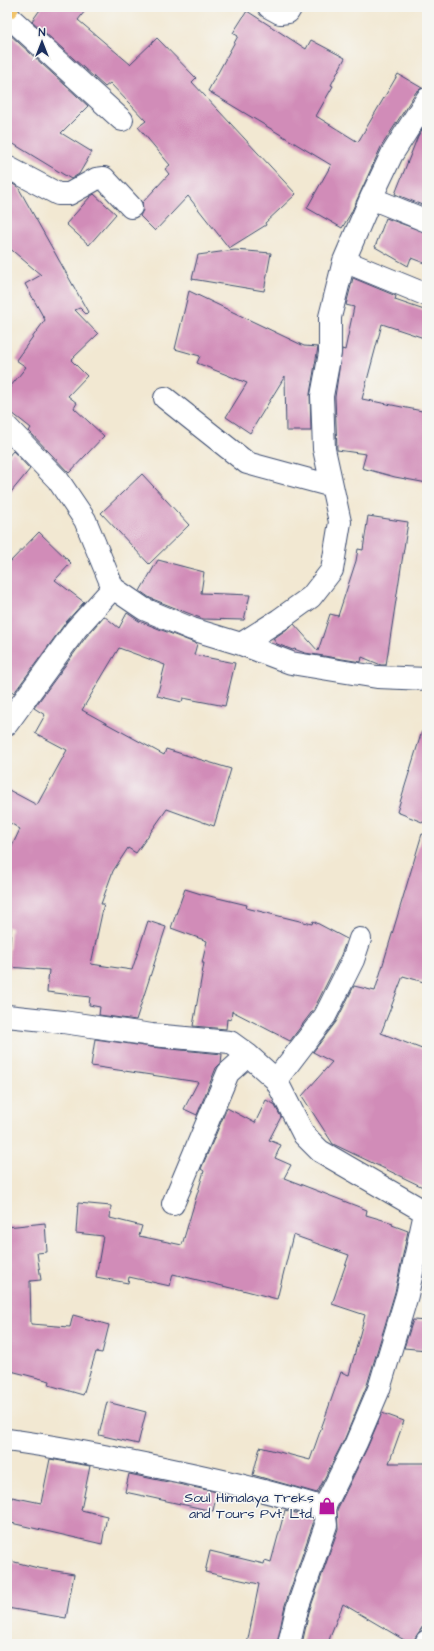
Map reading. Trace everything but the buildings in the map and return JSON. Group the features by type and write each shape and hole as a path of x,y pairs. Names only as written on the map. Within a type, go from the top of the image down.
{"street":[{"path":"269,7 280,13 288,12 291,7"},
{"path":"7,15 122,120"},
{"path":"241,644 279,620 310,597 332,570 340,522 324,449 322,396 330,353 330,317 344,261 371,198 392,154 427,99"},
{"path":"7,167 58,194 69,194 96,178 104,178 131,207"},
{"path":"371,198 427,221"},
{"path":"344,261 427,295"},
{"path":"165,398 247,463 332,486"},
{"path":"7,427 58,480 85,520 113,588 144,609 192,629 241,644 291,663 377,677 427,680"},
{"path":"7,724 76,629 113,588"},
{"path":"276,1080 325,1016 353,960 360,939"},
{"path":"7,1016 63,1022 152,1035 230,1042 248,1055 276,1080 304,1135 320,1151 426,1213 407,1295 379,1389 356,1443 324,1508 326,1525 297,1609 289,1644"},
{"path":"173,1204 228,1073 248,1055"},
{"path":"7,1440 123,1459 287,1497 324,1508"}],"place":[{"name":"Soul Himalaya Treks and Tours Pvt. Ltd.","path":"327,1506"}]}
